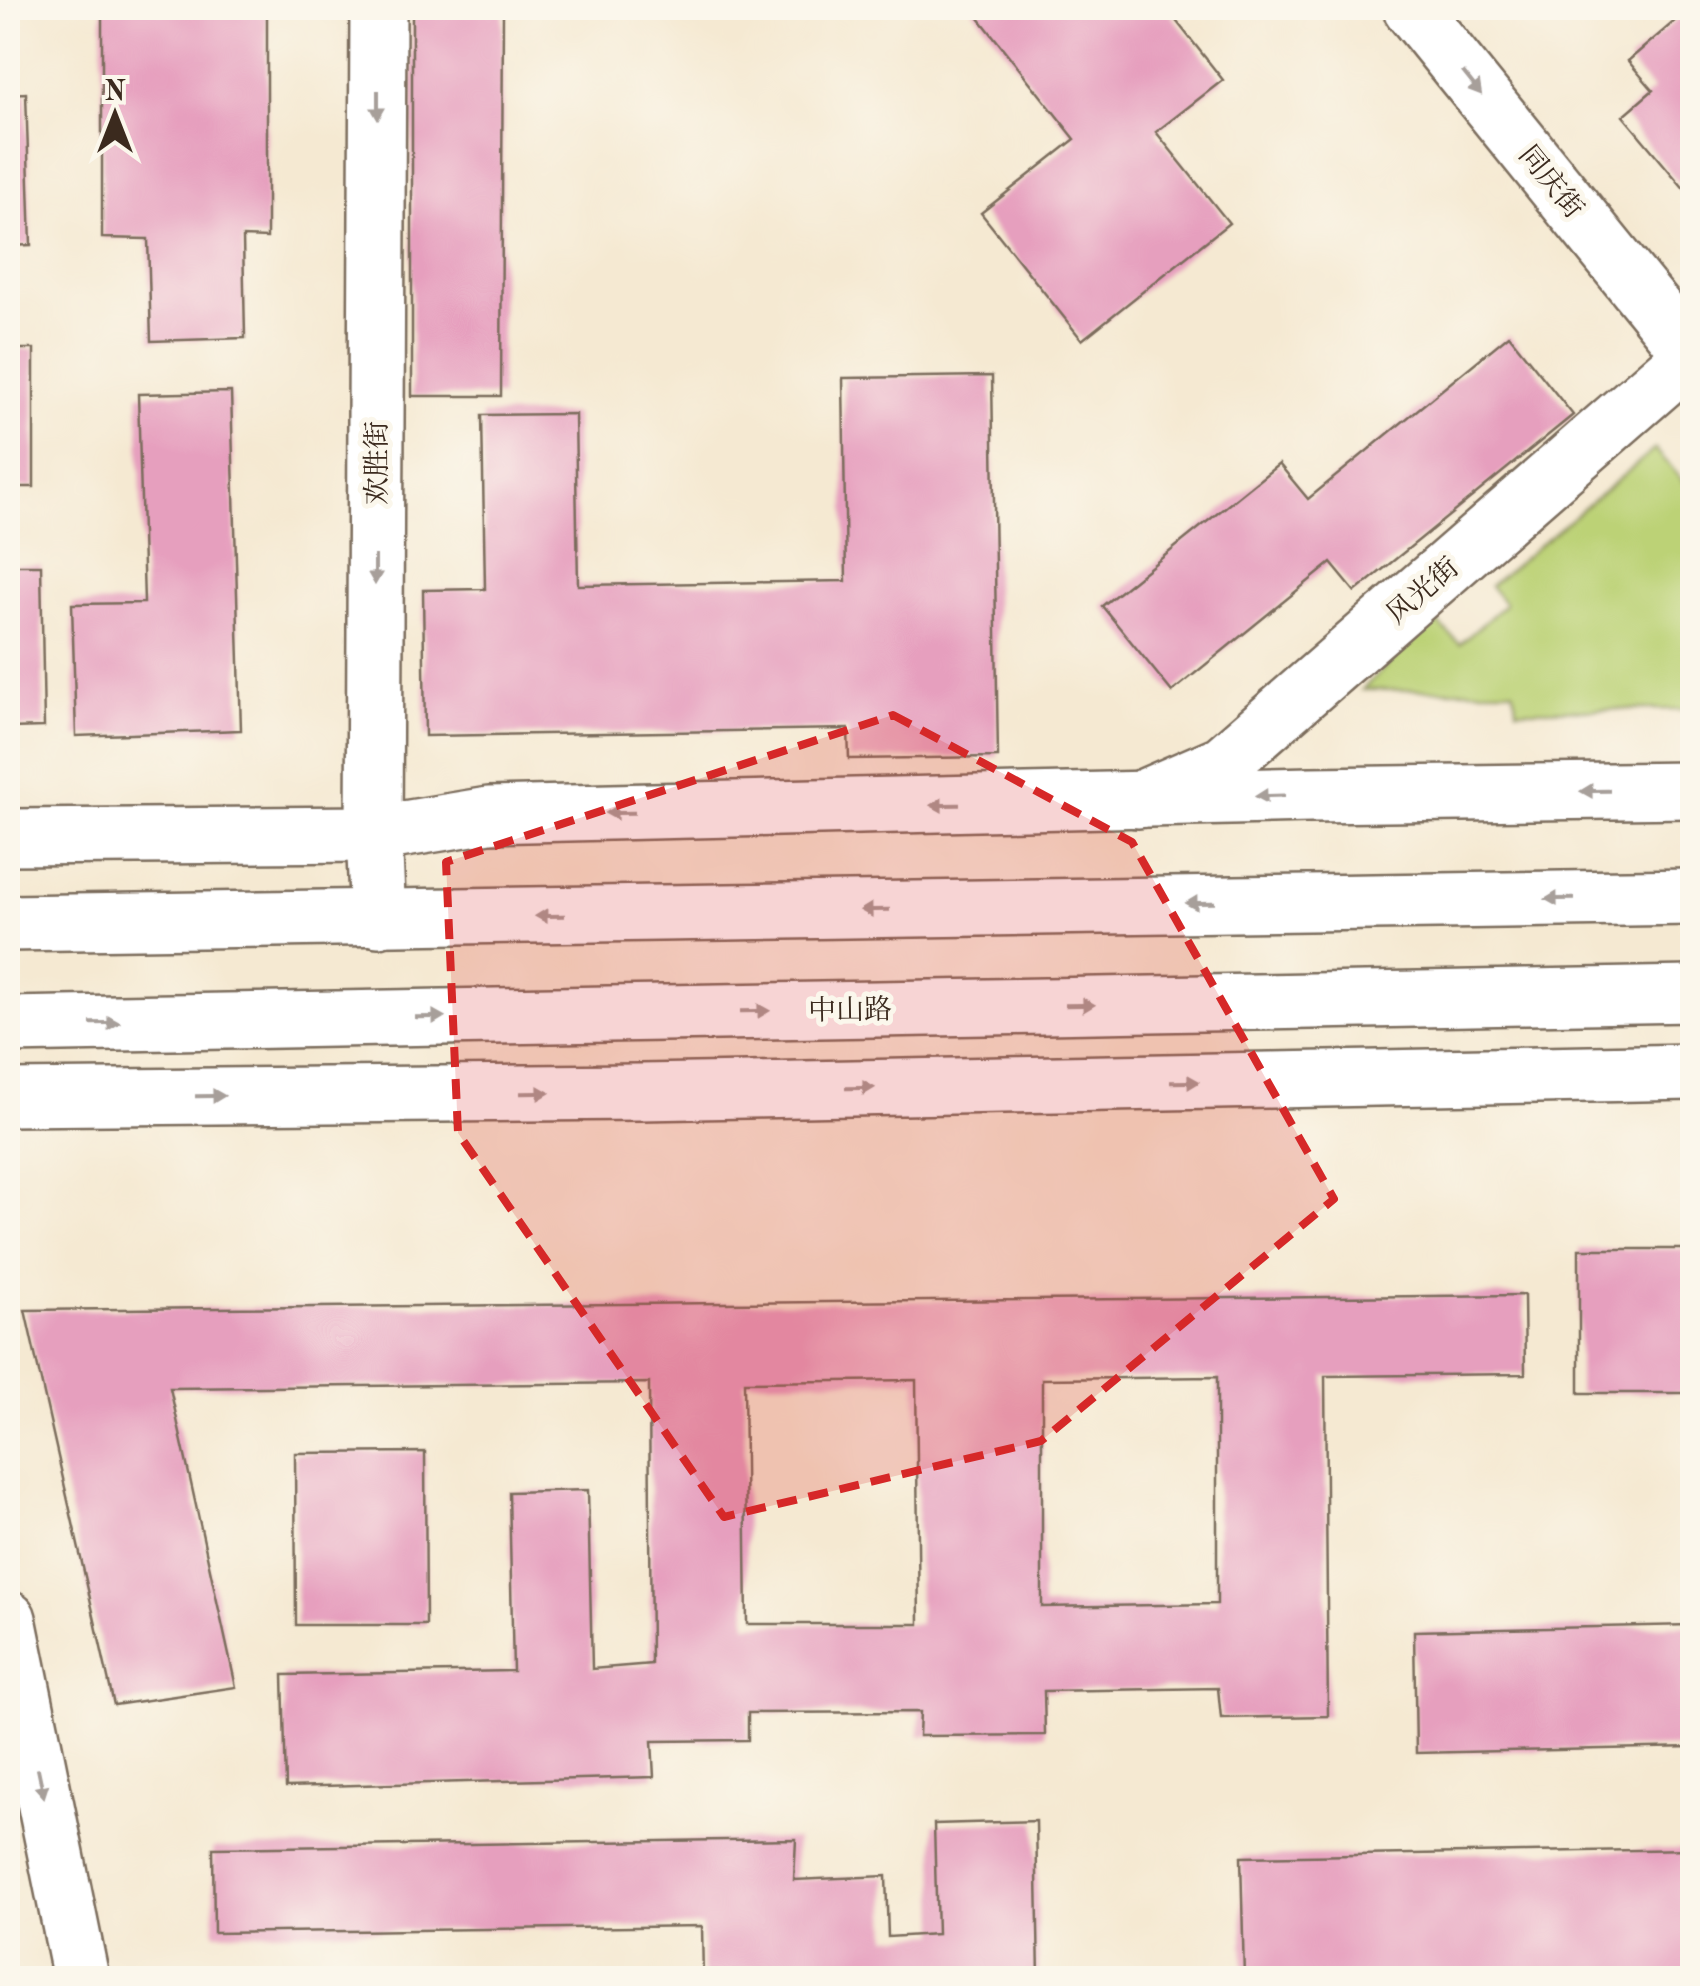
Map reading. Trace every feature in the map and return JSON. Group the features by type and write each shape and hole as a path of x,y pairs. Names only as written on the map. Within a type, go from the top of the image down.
{"main road":[{"name":"欢胜街","path":"378,8 374,834 378,919"},
{"name":"同庆街","path":"1410,8 1692,354"},
{"name":"风光街","path":"1135,801 1223,763 1692,354"},
{"path":"8,837 374,834 489,816 1310,794 1692,790"},
{"path":"8,923 1692,897"},
{"name":"中山路","path":"8,1025 1692,994"},
{"path":"8,1098 661,1092 1692,1072"},
{"path":"10,1647 81,1978"}],"highlighted area":[{"path":"893,715 1132,842 1334,1199 1041,1441 724,1517 458,1133 446,862"}],"green space":[{"path":"1655,449 1692,491 1692,709 1517,710 1513,690 1362,690 1434,619 1460,644 1505,604 1490,586"}],"building":[{"path":"102,8 267,8 267,238 243,237 245,338 151,341 148,239 102,238"},
{"path":"412,8 503,8 501,396 412,396"},
{"path":"971,8 1166,8 1223,80 1156,132 1229,223 1082,340 981,213 1075,139"},
{"path":"1690,8 1692,198 1623,116 1653,90 1628,61"},
{"path":"26,93 31,245 8,246 8,94"},
{"path":"1509,335 1573,415 1355,592 1331,563 1172,692 1102,606 1279,464 1308,499"},
{"path":"8,349 34,349 34,487 8,487"},
{"path":"992,376 998,757 849,759 848,729 425,736 423,590 485,589 482,415 575,414 578,585 846,581 843,378"},
{"path":"231,392 241,730 76,736 72,604 144,603 138,394"},
{"path":"8,565 41,565 44,727 8,728"},
{"path":"1579,1249 1692,1249 1692,1393 1579,1393"},
{"path":"1524,1295 1525,1374 1325,1376 1328,1716 1221,1718 1218,1688 1044,1691 1045,1735 919,1736 920,1712 748,1713 748,1740 652,1741 654,1777 286,1787 283,1675 513,1671 509,1492 588,1490 592,1669 651,1664 649,1383 170,1388 236,1687 114,1705 25,1310","holes":["1217,1377 1217,1604 1042,1607 1042,1379","916,1380 919,1624 747,1624 744,1382"]},
{"path":"425,1452 426,1625 296,1625 295,1453"},
{"path":"1692,1625 1692,1747 1416,1753 1414,1631"},
{"path":"1036,1821 1039,1978 703,1978 702,1926 214,1933 213,1848 796,1839 794,1880 886,1876 888,1937 937,1934 934,1824"},
{"path":"1692,1849 1692,1977 1244,1978 1241,1857"}]}
